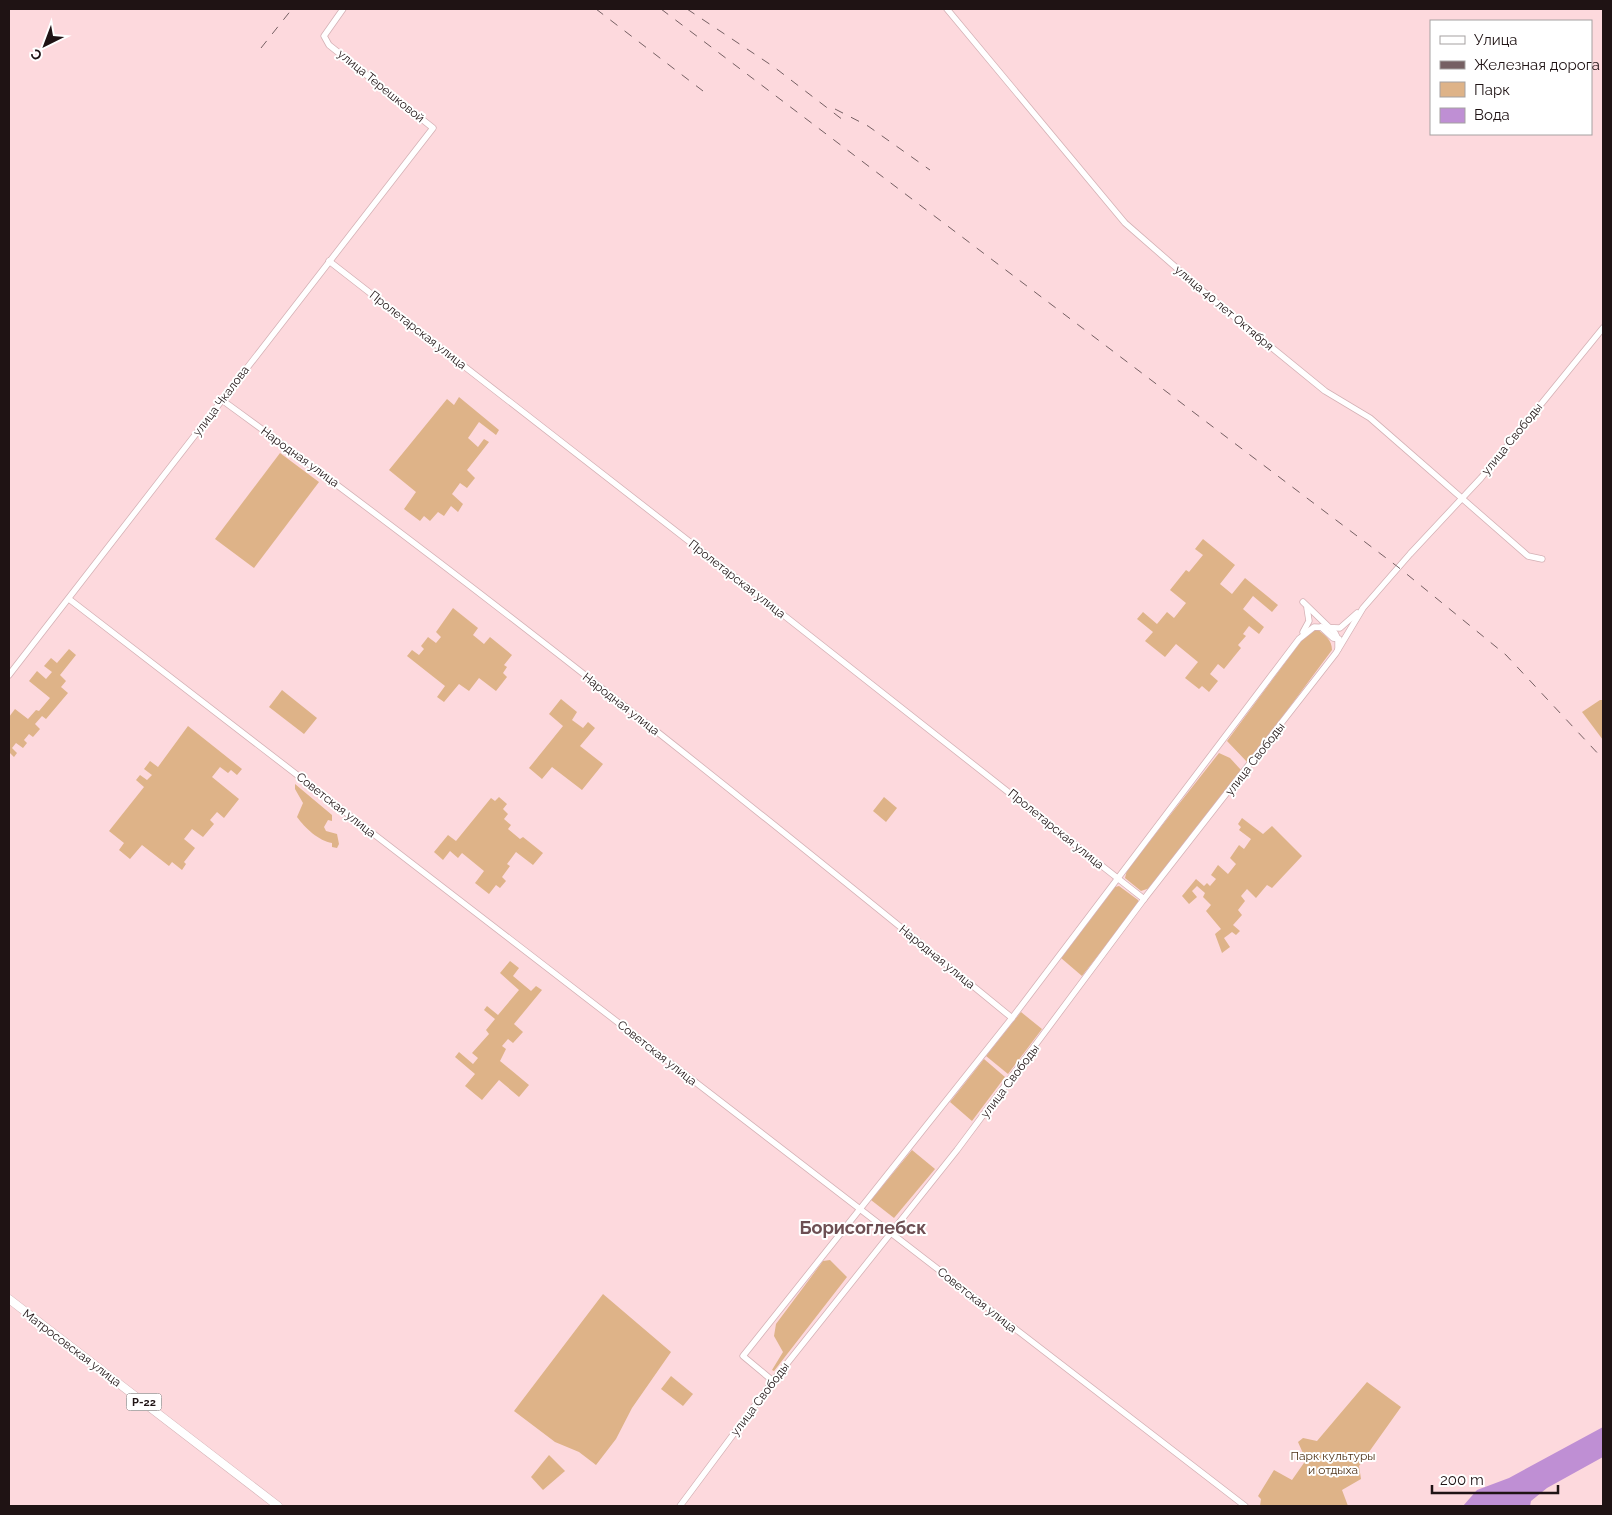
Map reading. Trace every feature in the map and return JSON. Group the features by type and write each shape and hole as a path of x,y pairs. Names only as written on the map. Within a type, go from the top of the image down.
{"highway":[{"name":"Матросовская улица","path":"9,1300 278,1506"}],"street":[{"name":"улица Терешковой","path":"343,9 324,36 329,45 433,128"},
{"name":"улица 40 лет Октября","path":"947,9 1125,223 1211,298 1316,384 1370,418 1528,556 1542,559"},
{"name":"улица Чкалова","path":"9,675 433,128"},
{"name":"Пролетарская улица","path":"329,261 760,596 1144,899"},
{"name":"улица Свободы","path":"680,1506 773,1381 1018,1072 1144,899 1336,653 1363,608 1480,478 1603,328"},
{"name":"Народная улица","path":"222,400 340,486 632,713 1012,1018"},
{"name":"улица Свободы","path":"1330,629 1346,625 1378,592"},
{"name":"Советская улица","path":"69,599 1245,1506"},
{"path":"1338,639 1303,602 1320,627 1333,638 1338,639 1346,636"},
{"path":"1299,639 1309,621 1307,609"},
{"path":"773,1381 744,1356 1012,1018 1299,639 1309,629 1320,627 1330,629"},
{"name":"улица Свободы","path":"1336,653 1338,639"}],"green space":[{"path":"459,397 499,430 496,435 479,422 468,438 478,447 484,439 489,442 467,470 475,478 467,488 460,483 452,494 463,504 458,512 451,506 444,516 438,512 430,521 424,516 420,521 404,509 416,492 389,470 447,399 454,405"},
{"path":"280,453 319,482 254,568 215,539"},
{"path":"1203,539 1235,565 1220,584 1232,594 1245,578 1278,605 1272,612 1253,596 1243,609 1264,627 1259,634 1249,626 1243,634 1246,636 1238,645 1241,648 1224,669 1218,664 1210,674 1218,681 1209,692 1202,686 1199,689 1185,678 1198,662 1176,644 1165,657 1145,641 1153,632 1137,619 1143,612 1157,624 1167,612 1174,618 1186,603 1170,590 1186,570 1189,572 1203,555 1195,549"},
{"path":"453,608 478,628 473,635 484,644 490,637 512,655 504,665 507,667 503,673 507,677 496,691 479,678 469,691 459,684 444,702 437,697 445,686 407,656 412,650 419,655 424,649 421,646 428,637 436,643 441,637 436,632"},
{"path":"1317,629 1329,641 1332,650 1248,763 1227,741 1307,633"},
{"path":"69,649 76,655 60,675 66,681 61,687 68,693 46,719 42,716 35,724 40,729 33,737 29,734 24,740 27,743 23,748 16,743 12,748 17,753 14,757 9,752 9,717 15,709 28,719 36,710 39,711 50,698 29,681 37,671 46,679 52,672 44,666 51,658 57,663"},
{"path":"282,690 317,718 304,734 269,707"},
{"path":"561,699 577,712 572,720 583,728 588,722 595,728 580,746 603,764 582,790 552,767 542,779 529,768 563,726 549,714"},
{"path":"1603,700 1603,740 1582,712"},
{"path":"188,726 242,769 237,775 231,770 228,773 220,767 212,777 239,799 224,818 217,812 210,820 214,824 203,837 192,829 184,839 195,848 184,862 186,864 182,870 172,862 169,866 142,845 130,859 119,850 124,843 109,831 144,787 136,780 140,775 147,780 152,775 144,769 150,761 158,767"},
{"path":"1219,753 1230,758 1241,770 1150,888 1141,891 1125,878 1127,870"},
{"path":"295,784 332,815 332,821 328,820 324,827 326,831 337,834 339,844 337,848 332,847 332,843 322,840 297,817 303,803 295,789"},
{"path":"499,797 507,804 503,809 508,814 504,819 511,825 508,829 520,839 523,837 543,853 533,865 516,852 507,864 510,866 502,877 506,881 500,888 496,885 489,894 475,883 484,871 462,853 458,858 450,851 443,860 434,852 448,835 456,841 491,798 495,801"},
{"path":"884,797 897,808 886,822 873,811"},
{"path":"1242,818 1263,834 1272,826 1302,856 1272,888 1267,885 1256,898 1247,889 1241,896 1245,901 1238,910 1242,915 1233,925 1240,931 1236,935 1232,932 1224,938 1230,947 1222,953 1215,934 1221,929 1206,911 1211,905 1203,897 1205,893 1197,886 1192,891 1197,897 1189,904 1182,896 1196,879 1204,886 1207,883 1210,886 1216,879 1211,875 1218,865 1228,874 1236,864 1230,858 1239,845 1244,849 1251,839 1239,830 1241,827 1238,824"},
{"path":"1119,886 1138,900 1138,904 1082,976 1061,958 1115,887"},
{"path":"510,961 519,968 513,976 531,991 536,986 542,990 514,1024 523,1032 513,1043 508,1039 502,1046 506,1049 500,1061 529,1085 519,1097 499,1080 482,1100 465,1086 475,1074 455,1057 459,1052 473,1064 478,1058 472,1053 489,1034 486,1030 495,1019 484,1010 487,1006 498,1015 519,990 500,973"},
{"path":"1021,1012 1042,1029 1008,1074 986,1056"},
{"path":"984,1059 1005,1077 972,1121 950,1102"},
{"path":"912,1150 935,1169 894,1218 871,1200"},
{"path":"830,1260 847,1277 774,1371 772,1370 783,1352 774,1336 776,1324 823,1261"},
{"path":"603,1294 671,1352 632,1408 616,1439 596,1465 579,1452 555,1442 514,1411"},
{"path":"671,1376 693,1394 683,1406 661,1389"},
{"name":"Парк культуры и отдыха","path":"1367,1382 1401,1407 1359,1466 1361,1479 1342,1490 1348,1506 1260,1506 1261,1499 1258,1496 1274,1470 1292,1480 1306,1460 1298,1442 1303,1438 1317,1441"},
{"path":"549,1455 565,1471 543,1490 531,1477"}],"water":[{"path":"1603,1427 1603,1457 1547,1488 1531,1501 1530,1506 1463,1506 1477,1490 1509,1478"}],"railway":[{"path":"261,48 292,9"},
{"path":"596,9 703,91"},
{"path":"661,9 1398,567 1506,655 1603,759"},
{"path":"687,9 774,67 843,120"},
{"path":"835,109 868,126 930,170"}],"district":[{"name":"Борисоглебск","path":"863,1228"}]}
